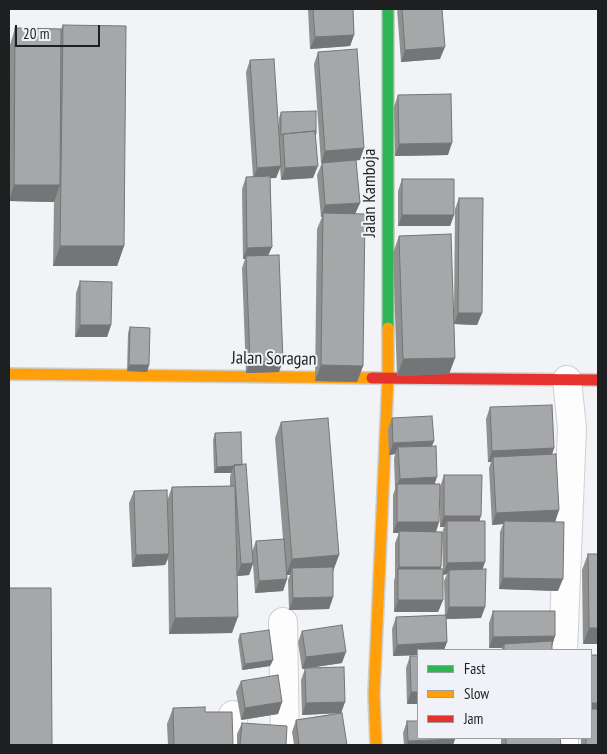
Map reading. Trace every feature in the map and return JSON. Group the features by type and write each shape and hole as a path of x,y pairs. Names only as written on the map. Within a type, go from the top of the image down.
{"street":[{"name":"Jalan Kamboja","path":"376,745 374,694 388,378 388,9"},
{"name":"Jalan Soragan","path":"9,374 598,380"},
{"path":"563,649 572,428 568,380"},
{"path":"283,622 285,745"},
{"path":"233,715 234,745"}],"building":[{"path":"313,9 353,9 354,35 315,37"},
{"path":"402,9 442,9 445,47 405,50"},
{"path":"63,25 126,26 124,246 60,246"},
{"path":"15,28 61,29 60,185 14,185"},
{"path":"357,49 364,148 325,151 318,52"},
{"path":"274,59 281,166 257,168 250,60"},
{"path":"451,94 452,143 399,144 398,95"},
{"path":"316,111 316,134 315,131 281,135 281,112"},
{"path":"315,131 318,166 285,168 283,134"},
{"path":"356,160 360,203 325,205 322,163"},
{"path":"270,176 272,247 247,248 246,177"},
{"path":"402,179 454,179 454,215 402,215"},
{"path":"459,198 483,198 482,313 458,313"},
{"path":"323,213 365,214 363,366 321,365"},
{"path":"451,234 455,358 403,359 399,236"},
{"path":"279,255 283,361 250,362 246,256"},
{"path":"80,281 112,282 111,325 80,325"},
{"path":"130,327 150,328 149,365 129,365"},
{"path":"552,405 554,448 492,451 490,407"},
{"path":"432,416 434,441 393,443 392,418"},
{"path":"328,418 339,555 292,559 281,422"},
{"path":"241,432 242,465 217,467 215,433"},
{"path":"436,446 437,477 400,479 398,447"},
{"path":"556,454 559,510 496,513 493,457"},
{"path":"246,464 253,563 241,564 234,465"},
{"path":"444,475 482,475 481,516 444,516"},
{"path":"397,484 440,484 439,522 397,522"},
{"path":"235,486 238,617 175,618 172,487"},
{"path":"167,490 169,554 136,555 134,491"},
{"path":"447,521 485,521 485,562 447,563"},
{"path":"504,521 564,522 563,579 503,578"},
{"path":"399,531 442,532 441,567 399,567"},
{"path":"284,539 287,579 259,581 256,541"},
{"path":"588,554 598,554 598,628 589,628"},
{"path":"333,567 333,597 293,598 292,568"},
{"path":"398,569 443,569 443,600 398,600"},
{"path":"486,569 485,607 449,607 449,570"},
{"path":"9,588 51,588 52,745 9,745"},
{"path":"493,611 555,611 555,636 493,637"},
{"path":"446,615 447,642 397,645 396,617"},
{"path":"342,625 346,652 306,657 302,631"},
{"path":"269,630 273,660 245,664 240,634"},
{"path":"552,641 552,649 504,649 504,644"},
{"path":"592,655 598,655 598,703 592,703"},
{"path":"410,656 417,656 417,692 411,692"},
{"path":"344,667 345,702 306,703 305,668"},
{"path":"278,675 282,702 245,708 241,681"},
{"path":"205,707 205,712 232,712 233,745 174,745 173,708"},
{"path":"592,709 598,709 598,745 586,745 586,739 592,739"},
{"path":"342,713 347,745 299,745 296,720"},
{"path":"407,721 417,721 417,739 455,739 408,741"},
{"path":"242,723 287,726 286,745 240,745"},
{"path":"506,739 560,739 561,745 506,745"}],"traffic: fast":[{"path":"388,9 388,328"}],"traffic: slow":[{"path":"376,745 374,694 388,378 388,328"},
{"path":"9,374 372,378"}],"traffic: jam":[{"path":"372,378 598,380"}]}
